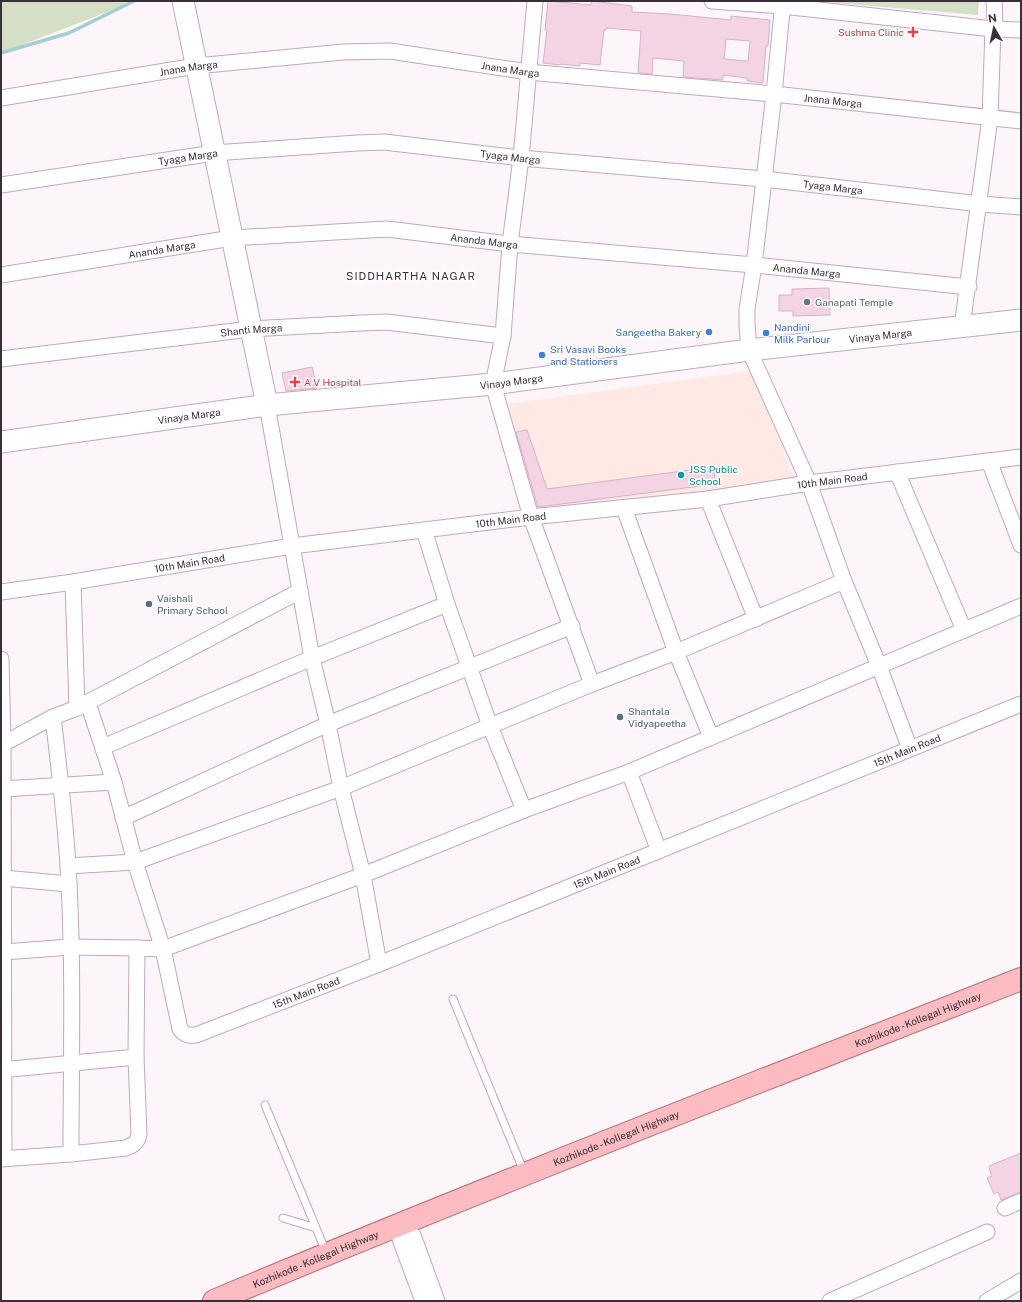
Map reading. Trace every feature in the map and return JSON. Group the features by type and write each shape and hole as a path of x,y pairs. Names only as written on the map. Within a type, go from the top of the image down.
{"main road":[{"name":"Kozhikode - Kollegal Highway","path":"214,1301 525,1174 1021,979"},
{"path":"244,1301 303,1276 406,1237 751,1096 1021,990"}],"street":[{"path":"183,1 267,406 312,658 328,724 341,788 363,875 378,964"},
{"path":"535,1 521,158 510,244 502,336 493,384 531,517 592,684"},
{"path":"712,1 782,4 993,29 1021,30"},
{"path":"962,327 969,287 990,118 993,29 995,22 994,1"},
{"path":"782,4 774,94 754,265 747,308 749,350 809,483 844,581 879,666 910,749"},
{"name":"Jnana Marga","path":"1,98 196,66 343,52 390,51 528,72 774,94 1021,121"},
{"name":"Tyaga Marga","path":"1,185 214,153 384,142 521,158 764,179 980,204 1021,207"},
{"name":"Ananda Marga","path":"1,275 232,238 387,229 510,244 754,265 969,287"},
{"name":"Vinaya Marga","path":"1,442 267,406 493,384 749,350 1021,320"},
{"name":"Shanti Marga","path":"1,359 251,329 386,322 502,336"},
{"name":"10th Main Road","path":"1,592 73,582 292,546 531,517 708,499 809,483 1021,457"},
{"path":"989,461 1021,545"},
{"path":"897,472 964,630"},
{"path":"708,499 756,619"},
{"path":"624,508 676,652 711,737"},
{"path":"424,530 447,604 490,726 524,810"},
{"path":"68,866 135,862 341,788 592,684 676,652 844,581"},
{"path":"73,582 82,705 103,747 114,782 135,862 162,949"},
{"path":"2,745 300,591"},
{"path":"103,747 312,658 447,604"},
{"path":"3,952 71,947 162,949 363,875 524,810 629,772 1021,606"},
{"path":"123,818 328,724 572,626"},
{"path":"1,659 3,789 2,1158 71,1154 126,1148 132,1146 138,1140 136,1057 137,948"},
{"name":"15th Main Road","path":"162,949 180,1029 184,1034 196,1035 378,964 1021,704"},
{"path":"54,717 69,884 71,947 71,1154"},
{"path":"629,772 659,851"},
{"path":"3,789 114,782"},
{"path":"3,878 69,884"},
{"path":"2,1070 136,1057"},
{"path":"1004,1208 1021,1201"},
{"path":"830,1301 987,1232"},
{"path":"406,1237 423,1301"},
{"path":"406,1237 437,1301"},
{"path":"988,1301 1021,1281"}],"lane":[{"path":"453,999 525,1174"},
{"path":"265,1105 327,1254"},
{"path":"283,1218 316,1228"}],"shaded area":[{"path":"750,371 795,479 536,514 508,404"}],"green space":[{"path":"1,1 129,1 120,7 1,53"},
{"path":"813,1 979,1 978,15"}],"building":[{"path":"548,1 591,5 592,1 632,6 632,12 731,20 731,16 770,20 763,83 747,81 747,78 723,75 723,80 683,77 684,61 653,58 652,74 638,73 641,31 606,28 606,30 604,30 600,65 580,63 580,66 543,63 547,30 545,30","holes":["726,39 750,41 748,61 724,59"]},
{"name":"Ganapati Temple","path":"829,288 830,315 793,316 793,311 779,311 779,295 792,295 792,289"},
{"path":"312,367 317,388 286,391 282,373"},
{"name":"JSS Public School","path":"527,430 547,489 713,467 716,484 538,507 516,432"},
{"path":"1021,1153 1021,1192 1001,1200 998,1192 994,1194 987,1178 992,1176 989,1166"}],"waterway":[{"path":"1,53 69,33 134,1"}],"place":[{"name":"Sushma Clinic","path":"913,32"},
{"name":"Ganapati Temple","path":"807,302"},
{"name":"Sangeetha Bakery","path":"709,332"},
{"name":"Nandini Milk Parlour","path":"766,333"},
{"name":"Sri Vasavi Books and Stationers","path":"542,355"},
{"name":"A V Hospital","path":"295,382"},
{"name":"JSS Public School","path":"681,475"},
{"name":"Vaishali Primary School","path":"149,604"},
{"name":"Shantala Vidyapeetha","path":"620,717"}],"district":[{"name":"SIDDHARTHA NAGAR","path":"411,276"}]}
